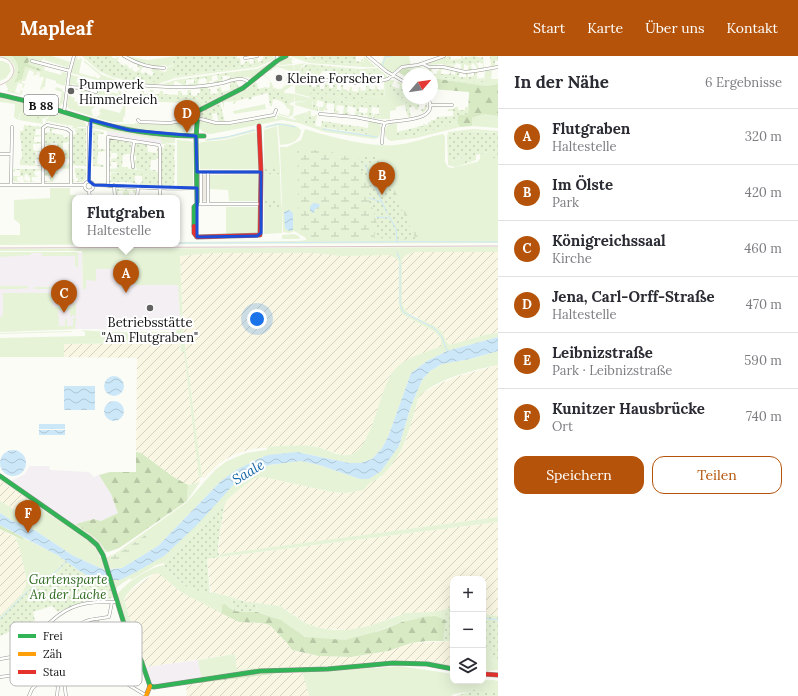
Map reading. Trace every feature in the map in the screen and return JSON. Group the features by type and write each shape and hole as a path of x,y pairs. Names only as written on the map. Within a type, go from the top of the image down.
{"street":[{"path":"64,112 70,71 74,56"},
{"path":"124,56 138,63 155,68 164,68"},
{"path":"245,58 257,56"},
{"path":"199,203 200,174 196,136 198,111 250,83 277,58 286,56"},
{"path":"368,56 392,75 402,81"},
{"path":"314,79 363,83 383,80 388,79 402,67 422,64 444,56"},
{"path":"32,61 70,71"},
{"path":"422,64 429,67 443,67 469,72 498,68"},
{"path":"139,85 198,86 228,82 242,78 250,83"},
{"path":"68,87 83,88 96,92"},
{"name":"B 88","path":"0,95 25,100 129,130 204,136"},
{"path":"320,114 355,117 385,123 422,116 429,110 430,105 452,105"},
{"path":"138,120 140,122 170,123 197,118 216,123 229,123 274,115 276,110"},
{"path":"91,120 89,128 90,181 94,185 114,185 160,189 208,188"},
{"path":"382,142 385,123"},
{"path":"43,185 43,128 46,125 67,129 71,132 71,185"},
{"path":"259,126 261,172 261,204 260,235 195,235 194,207 199,203 261,204"},
{"path":"11,185 12,128"},
{"path":"108,186 108,137 159,146 160,195"},
{"path":"134,142 132,157 134,167"},
{"path":"0,154 11,154"},
{"path":"200,174 261,172"},
{"path":"200,174 208,175 208,202"},
{"path":"0,185 85,185 86,182 90,181"},
{"path":"85,185 86,189 89,190 90,195"},
{"path":"89,190 92,189 94,185"},
{"path":"114,185 115,195"},
{"path":"137,195 138,187"},
{"path":"0,476 92,540 101,550 124,622"},
{"path":"50,622 57,616 79,605 98,602 118,602"},
{"path":"84,622 109,617 112,602"},
{"path":"0,659 10,657"},
{"path":"130,686 146,696 150,686 142,663"},
{"path":"150,686 154,687 246,672 328,669 393,663 422,664 450,668"},
{"path":"486,674 498,675"},
{"path":"0,677 10,676"},
{"path":"29,696 34,686"},
{"path":"57,696 58,686"},
{"path":"65,686 66,696"}],"highlighted area":[{"path":"91,120 129,130 196,136 197,172 261,172 261,233 257,236 197,237 197,188 94,185 89,181"}],"shaded area":[{"path":"107,131 162,140 162,144 142,142 107,135"},
{"path":"200,175 209,175 209,201 200,201"},
{"path":"414,252 498,252 498,333 484,335 450,345 447,343 440,330 404,309 402,303 402,259 406,255"},
{"path":"0,253 82,253 83,289 86,280 96,269 110,269 116,266 124,269 122,278 126,283 134,282 136,285 179,285 181,330 81,329 0,332"},
{"path":"213,253 314,253 340,256 390,254 399,262 400,312 435,332 441,339 442,346 417,356 388,378 367,440 358,452 349,455 342,455 317,447 301,446 251,449 231,456 219,464 204,478 202,477 183,330 180,256"},
{"path":"179,335 180,352 184,352 200,482 188,485 172,476 141,453 136,452 137,358 64,357 64,344 152,343 155,337"},
{"path":"498,365 498,517 220,554 218,552 224,507 227,500 253,479 260,477 268,478 332,492 345,493 380,478 406,440 418,398 422,393 458,376"},
{"path":"29,466 49,466 50,470 89,472 94,477 99,475 111,494 118,513 101,521 93,519 74,525 9,482 25,474"},
{"path":"0,480 33,503 34,507 30,518 0,501"},
{"path":"498,522 498,616 486,614 486,576 450,576 450,609 398,615 369,626 347,630 320,628 305,623 287,610 272,605 246,602 211,592 207,559"},
{"path":"0,529 15,537 19,547 26,577 26,585 21,595 0,616"},
{"path":"155,573 158,573 174,587 239,622 270,625 292,650 295,651 319,656 351,657 388,651 411,643 450,641 450,664 430,661 397,661 237,670 235,654 146,667 142,656 142,622 130,622 124,599 131,590"},
{"path":"198,660 202,678 152,685 145,667"},
{"path":"303,673 309,696 187,696 186,685 247,676"}],"green space":[{"path":"0,56 12,56 17,62 18,75 15,82 22,79 24,67 41,71 28,64 29,60 27,56 52,56 70,62 66,70 66,67 44,60 45,57 41,62 30,60 32,63 37,62 36,64 42,66 45,65 44,70 61,75 62,72 67,73 65,86 46,78 45,87 43,87 42,90 40,89 44,77 39,77 40,75 37,74 33,76 34,72 29,70 25,81 22,81 22,83 25,84 23,88 23,84 18,83 15,92 20,94 21,90 23,91 21,95 7,92 8,89 5,83 10,79 15,71 13,64 10,61"},
{"path":"12,56 27,56 29,60 28,64 42,70 25,67 22,79 14,83 18,72 18,65"},
{"path":"82,56 86,56 99,68 124,79 153,82 158,70 166,72 167,68 172,66 172,77 258,65 272,58 272,56 275,57 274,60 257,67 175,78 155,85 136,83 112,77 99,71"},
{"path":"86,56 111,56 114,59 118,57 119,58 117,61 124,66 126,64 130,69 133,67 132,70 136,72 140,69 137,66 139,64 144,66 140,71 143,74 145,72 151,76 154,73 151,70 153,68 158,70 157,72 165,75 165,78 153,82 124,79 103,72"},
{"path":"126,56 148,60 177,56 173,59 172,65 167,67 165,65 155,67"},
{"path":"177,56 237,56 237,58 240,58 241,65 244,64 244,62 249,61 250,64 254,63 253,59 257,58 258,62 261,61 264,56 272,56 272,58 258,65 171,77 173,59"},
{"path":"290,56 301,56 303,60 363,65 364,56 376,67 309,63"},
{"path":"301,56 305,56 306,58 311,56 356,56 356,61 361,62 361,59 363,59 363,65 303,60"},
{"path":"384,56 409,56 411,65 402,66 391,73 379,64 382,62"},
{"path":"450,56 451,60 461,59 461,56 463,56 463,58 474,56 482,58 483,56 484,68 481,69 483,64 478,62 479,69 477,69 473,63 471,65 472,70 467,70 469,66 464,64 464,69 461,69 461,64 447,64 446,57"},
{"path":"490,56 498,56 498,61 495,61 495,65 497,66 491,66"},
{"path":"76,57 78,57 77,59 79,60 80,58 82,59 79,73 94,76 98,79 101,76 84,62 84,60 102,75 123,82 136,84 127,83 125,116 123,118 123,122 110,122 69,109 67,105 70,88 74,90 70,90 70,92 72,93 71,97 75,98 74,101 92,107 93,102 79,97 97,103 91,110 93,116 97,117 101,113 99,112 101,108 120,113 122,108 123,109 122,104 99,97 96,100 96,98 76,89 97,95 99,89 118,94 119,89 101,84 102,83 119,88 121,92 125,92 125,88 71,73"},
{"path":"288,57 292,58 293,60 291,61 293,64 276,64"},
{"path":"446,57 447,64 455,66 453,68 442,64 428,65 429,63"},
{"path":"0,61 9,64 11,71 6,78 0,81"},
{"path":"272,62 253,78 242,77 234,79 232,72 257,69"},
{"path":"306,63 296,74 290,74 290,71 278,67 271,71 267,71 275,65 293,65 295,73 294,65"},
{"path":"307,64 319,68 317,71 311,70 309,72 310,76 305,78 302,70"},
{"path":"309,64 321,65 320,78 316,74 315,75 312,73 312,80 305,79 300,76 297,73 304,66 309,67"},
{"path":"320,65 363,71 377,70 379,78 377,78 376,74 370,74 370,79 366,80 366,75 360,75 360,80 357,80 357,76 351,75 350,80 348,79 349,76 347,74 341,74 340,78 338,78 338,73 333,72 332,77 329,78 328,71 322,71 322,73 320,73"},
{"path":"325,66 360,69 378,68 387,76 385,79 379,80 377,70 363,71"},
{"path":"439,68 445,69 441,70 441,74 450,74 451,70 455,71 452,71 451,74 455,75 456,71 464,73 459,73 459,77 466,77 466,73 472,73 468,74 468,77 474,76 474,73 477,72 477,79 484,78 484,82 438,77"},
{"path":"492,70 491,79 498,79 498,84 486,86 438,79 438,77 484,82 485,71"},
{"path":"232,72 234,79 225,81 230,78 230,76 222,76 223,82 213,84 214,81 218,80 217,75 212,76 212,81 209,81 209,84 202,85 207,83 206,78 199,79 198,85 188,85 194,83 194,79 186,80 186,85 183,85 183,79"},
{"path":"70,75 98,83 97,85 100,86 99,89 90,90 77,87 77,85 72,84 70,86","holes":["78,78 96,83 95,88 76,82"]},
{"path":"295,75 305,80 284,91 285,93 295,94 294,102 290,103 290,105 294,106 293,115 289,117 279,115 279,113 289,116 290,109 288,103 274,93 274,87 281,89 287,84 285,80 286,77 294,76 295,81"},
{"path":"183,79 183,85 176,81 174,82 174,85 160,85 175,80"},
{"path":"438,79 486,86 498,84 498,116 484,114 472,118 472,126 460,127 457,121 458,115 468,114 469,92 438,89"},
{"path":"390,80 390,93 402,98 402,104 404,105 396,107 396,110 390,111 390,119 379,119 381,106 338,101 316,96 312,102 312,110 295,105 295,103 311,100 310,97 295,93 295,86 312,81 309,82 310,94 327,94 349,99 359,99 377,96 385,98 384,82"},
{"path":"390,80 394,80 392,86 399,89 400,85 397,83 398,81 402,83 402,98 390,93"},
{"path":"236,81 239,88 204,104 200,98 192,101 140,99 141,89 144,89 144,94 150,94 150,90 153,90 154,94 159,94 160,91 163,91 163,94 178,95 178,91 181,91 182,95 187,95 188,90 191,90 191,95 196,96 200,93 200,87 208,87 211,94 218,93 217,88 221,87 222,92 230,90 230,83"},
{"path":"255,82 257,83 258,89 268,88 271,86 269,83 271,82 274,92 280,92 282,94 290,109 288,109 284,103 276,99 273,99 272,106 270,106 268,93 252,97 252,99 249,100 248,98 236,101 235,104 233,104 233,101 224,102 224,109 222,101 230,98 253,95 252,84"},
{"path":"340,82 339,85 337,85 337,90 341,90 341,85 343,85 343,89 345,90 349,91 350,87 352,87 352,91 358,92 359,87 361,91 366,90 366,86 369,86 370,89 375,89 375,85 377,86 378,90 384,89 385,98 377,96 349,99 327,94 310,94 308,84 312,84 312,87 316,87 316,83 320,83 320,89 324,89 325,83 329,84 329,88 333,88 333,83"},
{"path":"252,84 254,95 225,99 247,89"},
{"path":"56,87 62,89 64,93 63,103 59,107 56,106 56,104 59,105 62,92 55,90"},
{"path":"235,89 200,108 193,115 188,117 189,105 186,103 140,101 140,99 193,101 200,98 204,104"},
{"path":"295,94 310,98 311,100 295,102"},
{"path":"316,96 351,103 371,102 381,106 379,119 373,118 374,114 379,114 379,108 372,107 372,118 367,118 368,115 365,117 365,113 367,113 368,108 359,107 359,112 364,113 363,117 359,114 358,116 355,116 356,108 348,106 348,115 343,114 344,106 337,105 336,110 339,111 338,113 334,113 334,104 327,103 326,108 328,110 324,109 324,111 319,111 319,107 323,107 324,102 317,100 316,106 318,106 318,111 312,110 313,98"},
{"path":"0,97 64,113 84,121 87,127 72,129 73,126 68,125 67,128 67,125 63,124 62,126 61,124 57,123 56,125 56,123 51,122 51,124 50,121 46,123 47,121 45,120 48,118 49,115 45,112 44,113 47,114 48,117 42,118 43,124 19,120 23,107 18,120 14,117 15,104 0,102"},
{"path":"220,102 225,122 218,121 217,113 212,114 213,119 210,120 200,116 202,111"},
{"path":"265,104 266,109 234,114 233,111"},
{"path":"404,104 419,104 418,110 415,109 414,106 409,108 411,117 408,117"},
{"path":"427,104 426,110 423,113 421,110 424,109"},
{"path":"24,107 43,112 41,119 23,115"},
{"path":"455,107 458,107 458,110 465,110 465,107 469,107 468,114 458,115 457,121 435,129 413,136 397,138 397,132 423,126 423,124 428,125 428,122 435,120 437,117 453,116 453,111 447,111 448,109 454,109"},
{"path":"308,111 311,111 311,116 317,115 315,126 304,122"},
{"path":"307,112 304,122 327,129 367,134 369,120 379,122 381,128 380,135 378,138 374,139 325,132 299,123 282,120 211,134 203,132 199,126 201,121 231,125 274,116 275,119 277,119 277,115 295,120 296,119 293,118 294,116"},
{"path":"484,114 498,116 498,128 472,126 472,118"},
{"path":"190,120 193,122 191,128 193,131 176,133 130,128 113,124 135,123 170,125"},
{"path":"322,121 368,128 367,134 321,127"},
{"path":"457,121 460,127 416,138 391,141 385,136 386,128 389,124 397,123 397,138 428,132"},
{"path":"277,123 290,124 299,128 301,130 297,140 288,144 280,145 278,125 263,129"},
{"path":"94,124 175,137 175,143 162,144 161,140 91,128"},
{"path":"24,125 42,127 42,129 36,129 35,135 41,134 42,136 34,137 34,142 42,142 42,144 33,144 33,149 35,151 41,151 42,148 42,152 36,152 37,158 41,157 42,153 42,159 35,160 35,165 40,165 42,160 42,166 20,165 20,159 22,159 20,131 23,131"},
{"path":"50,126 56,128 52,130 52,133 63,135 64,138 69,136 69,142 63,143 63,150 68,150 69,144 70,159 64,159 63,164 67,165 70,163 70,165 44,166 44,156 45,162 49,162 50,156 47,156 47,154 52,155 53,158 56,158 55,151 57,150 57,143 50,143 50,145 45,145 44,147 45,128 45,133 50,132"},
{"path":"277,126 280,169 264,169 264,130"},
{"path":"86,128 86,166 72,165 72,135 76,134 75,129"},
{"path":"254,129 257,131 225,139 205,141 205,139 229,136"},
{"path":"305,129 350,141 385,145 407,143 443,134 445,136 445,162 448,167 452,168 477,162 480,159 480,154 493,151 493,158 498,158 498,243 180,244 180,242 306,240 306,238 294,231 290,233 283,232 280,147 287,147 301,140"},
{"path":"473,129 498,131 498,133 472,131 449,133 447,137 448,132"},
{"path":"93,130 104,132 104,134 98,134 98,149 104,149 106,151 98,152 97,164 103,165 104,167 93,166"},
{"path":"466,131 498,133 498,158 493,158 493,151 476,155 476,160 465,163 464,157 448,162 447,137 449,133"},
{"path":"255,132 257,135 258,169 200,169 199,144 201,142 225,140"},
{"path":"109,138 131,143 131,153 123,155 122,167 128,167 128,170 123,168 116,169 117,162 111,162 111,166 108,166 108,162 111,161 111,159 117,158 117,153 111,153 111,151 108,151"},
{"path":"177,140 190,141 193,143 193,186 177,186"},
{"path":"135,143 147,145 148,152 157,153 157,148 159,148 159,158 156,160 151,160 150,170 156,170 156,172 137,169 133,161 136,160 136,156 133,156"},
{"path":"164,145 175,145 174,186 162,186 161,183 161,148 164,148"},
{"path":"300,145 312,150 326,150 358,159 362,155 373,155 381,159 389,179 418,237 422,238 402,240 380,238 313,239 305,233 299,233 297,146"},
{"path":"108,153 111,153 111,157 108,157"},
{"path":"362,155 373,155 381,159 380,166 416,239 374,238 377,223 374,210 369,203 370,187 362,173 358,159"},
{"path":"465,157 465,163 476,161 455,167 448,165 448,162"},
{"path":"70,165 70,169 51,168 44,172 44,166"},
{"path":"51,168 58,168 58,174 55,174 53,182 45,182 50,181 50,176 44,176 44,172"},
{"path":"75,168 86,169 86,178 83,182 74,182 78,181 75,174"},
{"path":"123,168 159,172 159,175 138,174 137,176 137,173 108,172 108,169"},
{"path":"13,169 42,169 42,172 41,170 34,171 35,175 38,177 32,177 32,181 36,182 30,182 30,177 25,174 24,180 28,182 24,182 23,176 17,177 17,180 20,182 13,181 13,176 20,176 20,170 15,170 15,172 13,172"},
{"path":"264,169 280,169 280,174 264,174"},
{"path":"111,173 137,173 137,176 135,176 135,182 137,184 127,182 109,182 109,180 111,180 111,177 109,176 111,176"},
{"path":"138,174 159,175 158,186 140,185 142,182 142,176 138,176"},
{"path":"258,174 258,201 229,201 228,190 209,189 209,175"},
{"path":"264,174 280,174 281,201 264,201"},
{"path":"50,188 70,188 70,195 72,195 72,245 0,245 0,235 20,235 20,224 14,219 14,200 50,198"},
{"path":"116,189 136,190 136,193 129,191 129,195 123,195 123,191 118,191 118,195 115,195"},
{"path":"264,201 281,201 282,207 264,207"},
{"path":"226,207 258,207 258,234 226,234"},
{"path":"264,207 282,207 282,233 264,234"},
{"path":"294,234 299,236 300,239 282,239 282,235"},
{"path":"498,247 498,252 414,252 406,255 402,259 402,303 408,313 440,330 450,345 484,335 498,333 498,337 447,351 427,361 411,373 388,437 382,448 372,459 361,463 349,463 297,452 221,481 158,546 122,568 110,569 106,557 116,553 187,502 215,470 227,461 246,453 267,450 267,447 310,446 345,455 349,455 357,451 364,443 370,431 384,390 395,369 405,361 417,355 441,346 441,339 435,332 400,312 399,262 390,255 340,256 314,253 213,253 180,256 183,330 202,477 199,478 184,352 181,352 179,335 155,337 153,343 64,344 64,357 0,357 0,338 85,336 85,332 81,330 109,332 176,332 177,330 181,329 178,285 136,285 134,282 129,282 121,288 124,269 116,266 110,269 96,269 96,281 86,280 86,289 83,289 82,251 0,251 0,249","holes":["145,535 150,544 119,560 111,557"]},
{"path":"0,252 76,252 78,253 78,267 75,267 75,256 42,256 42,253 31,253 31,255 0,257"},
{"path":"0,286 28,286 28,289 0,289"},
{"path":"34,287 63,287 62,289 35,289"},
{"path":"3,293 73,293 76,300 73,298 52,297 53,307 73,307 73,304 76,303 76,315 73,316 72,314 70,317 70,310 58,310 59,326 65,326 65,319 67,319 67,326 73,326 73,318 76,318 75,329 0,332 0,317 3,316"},
{"path":"73,331 70,332 0,334 0,333"},
{"path":"498,351 498,365 455,376 425,391 418,398 404,444 400,452 389,468 378,479 369,484 364,490 345,493 332,492 268,478 260,477 253,479 225,501 164,563 156,565 131,580 130,578 117,587 117,589 114,588 113,580 120,580 181,540 236,482 269,465 301,461 319,465 360,479 399,446 411,406 422,380 430,371 442,364 470,359"},
{"path":"136,452 141,453 172,476 188,485 187,501 119,548 108,552 95,538 76,524 94,519 101,521 118,513 111,494 99,475 110,472 136,472"},
{"path":"0,478 46,512 74,529 91,543 102,558 105,570 72,555 36,531 11,520 0,513 0,501 29,518 34,507 33,503 0,480"},
{"path":"200,482 187,501 188,485"},
{"path":"227,500 224,507 218,546 220,557 207,559 210,594 188,588 167,570 164,563"},
{"path":"498,517 498,522 220,557 220,554"},
{"path":"76,524 95,538 108,552 104,552 93,539 74,525"},
{"path":"0,525 24,538 23,540 0,529"},
{"path":"145,535 151,544 119,560 112,561 111,557"},
{"path":"15,537 23,540 24,538 59,556 60,570 21,595 26,585 26,577 19,547"},
{"name":"Gartensparte An der Lache","path":"59,556 95,580 109,580 113,597 109,599 83,602 58,612 52,606 33,612 35,621 10,622 10,632 0,636 0,616 21,595 60,570"},
{"path":"164,565 167,570 188,588 210,594 211,592 231,597 234,611 227,605 222,609 221,613 181,592 158,573 143,579 134,586 124,599 130,622 126,622 117,596 130,582 159,566"},
{"path":"231,597 246,602 256,603 257,612 234,611"},
{"path":"256,603 280,606 305,623 320,628 347,630 369,626 406,613 431,612 450,609 450,613 446,620 420,618 408,620 358,638 345,640 306,637 280,620 257,612"},
{"path":"225,604 234,611 257,612 281,620 305,637 345,640 379,631 402,622 435,616 446,620 450,619 450,641 411,643 388,651 351,657 319,656 292,650 270,625 239,622 221,613 222,605"},
{"path":"447,608 450,608 450,641 443,641"},
{"path":"486,614 498,616 498,664 491,658 491,650 486,647"},
{"path":"100,618 99,622 86,622"},
{"path":"486,647 491,650 491,657 498,664 498,670 486,671"},
{"path":"235,654 237,670 397,661 430,661 450,664 450,670 399,664 379,665 374,668 400,666 450,674 450,684 486,684 486,680 498,681 498,696 468,696 467,692 454,694 451,696 309,696 303,674 301,672 274,674 273,672 202,681 198,660"},
{"path":"142,656 146,667 142,660"},
{"path":"273,672 274,674 198,683 198,681 236,675"},
{"path":"474,690 498,692 498,696 456,696"}],"water":[{"path":"313,203 320,205 315,209 314,213 310,211 310,207"},
{"path":"289,210 293,213 293,230 289,231 285,228 284,212"},
{"name":"Saale","path":"498,337 498,351 470,359 442,364 430,371 422,380 411,406 399,446 381,471 369,479 360,479 319,465 301,461 269,465 236,482 197,525 164,556 120,580 95,580 59,556 0,525 0,513 11,520 36,531 72,555 89,563 105,570 122,568 158,546 221,481 236,470 258,459 268,455 297,452 349,463 361,463 372,459 382,448 388,437 411,373 427,361 447,351"},
{"path":"114,376 121,379 124,386 121,393 114,396 107,393 104,386 107,379"},
{"path":"64,386 95,386 95,410 64,410"},
{"path":"114,401 121,404 124,411 121,418 114,421 107,418 104,411 107,404"},
{"path":"39,424 65,424 65,429 39,429"},
{"path":"39,430 65,430 65,435 39,435"},
{"path":"13,450 22,454 26,463 22,472 13,476 4,472 0,463 4,454"}],"waterway":[{"path":"383,65 385,57 392,56"},
{"path":"266,127 279,124 295,127"},
{"path":"323,129 377,137"},
{"path":"208,140 254,130"},
{"path":"365,164 387,213"},
{"path":"369,198 382,202"},
{"path":"389,216 396,229 397,242"},
{"path":"377,217 388,218"},
{"path":"180,243 498,242"},
{"path":"397,252 400,260"},
{"path":"400,263 400,304 403,312 434,328 442,337 447,351"},
{"path":"36,585 58,570 67,561"},
{"path":"108,579 109,584"},
{"path":"0,619 28,591"},
{"path":"486,618 498,620"}],"tram line":[{"path":"0,57 9,61 14,70 10,79 0,85"}],"railway":[{"path":"0,248 498,246"}],"traffic: fast":[{"path":"194,226 194,207 197,204 196,137 198,111 243,88 278,60 286,56"},
{"path":"0,95 27,101 119,128 155,134 204,136"},
{"path":"0,476 97,545 103,555 123,622"},
{"path":"142,663 150,686"},
{"path":"150,686 154,687 260,671 328,669 393,663 427,664 450,668"}],"traffic: slow":[{"path":"146,696 150,686"}],"traffic: jam":[{"path":"194,226 194,233 197,237 260,235 261,172 259,126"},
{"path":"486,674 498,675"}],"place":[{"name":"Kleine Forscher","path":"279,78"},
{"name":"Pumpwerk Himmelreich","path":"71,91"},
{"name":"Jena, Carl-Orff-Straße","path":"187,133"},
{"name":"Leibnizstraße","path":"52,178"},
{"name":"Im Ölste","path":"382,195"},
{"name":"Flutgraben","path":"126,293"},
{"name":"Betriebsstätte \"Am Flutgraben\"","path":"150,308"},
{"name":"Königreichssaal","path":"64,313"},
{"name":"Kunitzer Hausbrücke","path":"28,533"}]}
